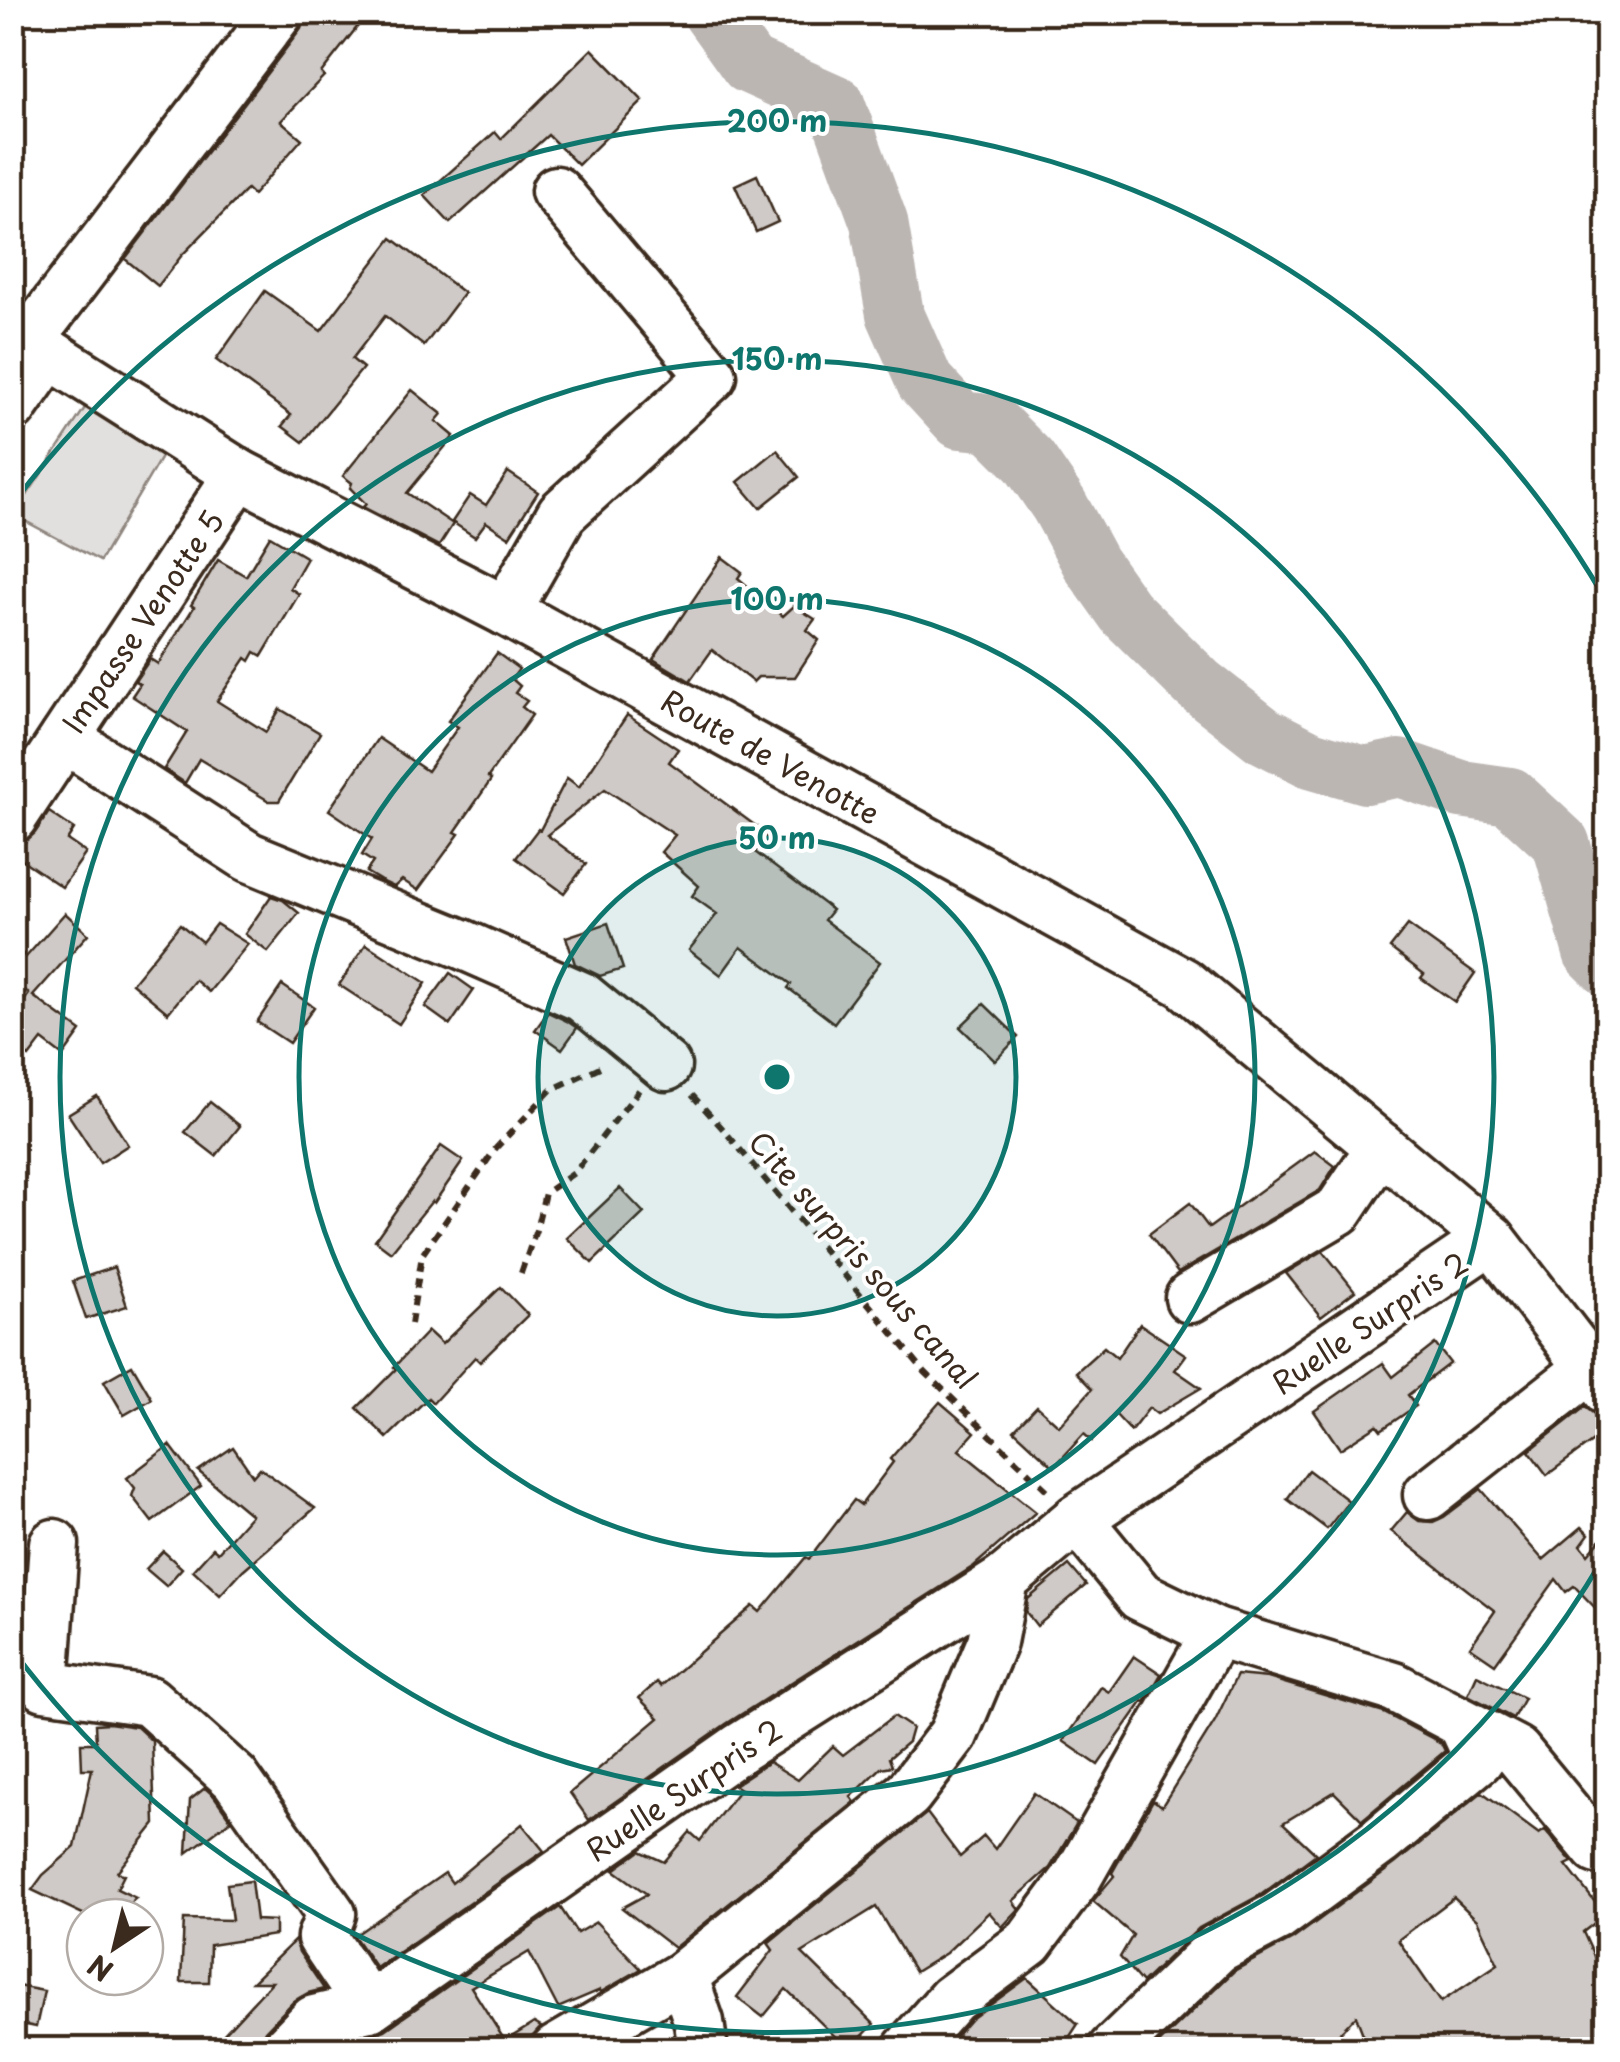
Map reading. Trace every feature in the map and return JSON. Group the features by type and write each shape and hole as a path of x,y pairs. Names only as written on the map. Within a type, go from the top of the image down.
{"street":[{"path":"28,360 278,12"},
{"path":"506,611 562,513 712,376 556,191"},
{"name":"Route de Venotte","path":"28,360 506,611 1184,983 1491,1239 1599,1380"},
{"name":"Impasse Venotte 5","path":"12,818 239,474"},
{"path":"65,738 249,857 582,997 666,1066"},
{"path":"1190,1298 1339,1210 1381,1147"},
{"name":"Ruelle Surpris 2","path":"369,2007 741,1747 1004,1580 1077,1519 1491,1239"},
{"path":"1428,1495 1599,1380"},
{"path":"1077,1519 1140,1596 1216,1634 1394,1686 1516,1751 1604,1853"},
{"path":"54,1544 44,1686 149,1701 235,1778 331,1914 322,1937 369,2007 314,2040"},
{"path":"556,2050 683,1976 908,1794 952,1735 992,1642 1004,1580"},
{"path":"907,2050 952,1999 1029,1942 1078,1876 1216,1634"},
{"path":"1112,2050 1218,1948 1278,1917 1380,1841 1479,1759 1463,1724"},
{"path":"683,1976 699,2022 703,2050"}],"path":[{"path":"411,1324 422,1255 496,1148 551,1090 603,1065 666,1066"},
{"path":"521,1273 545,1193 574,1173 608,1126 645,1083 666,1066"},
{"name":"Cite surpris sous canal","path":"666,1066 925,1372 1077,1519"}],"shaded area":[{"path":"94,394 174,435 100,561 14,515"}],"building":[{"path":"306,12 369,12 321,73 324,76 281,121 302,139 253,195 247,189 182,255 158,286 125,259 301,29"},
{"path":"592,49 643,101 578,165 548,135 450,223 424,195 495,132 501,139"},
{"path":"757,175 778,222 756,232 735,185"},
{"path":"392,238 464,293 424,346 385,316 352,359 363,368 303,442 282,426 291,415 216,360 265,291 321,331"},
{"path":"412,390 442,414 436,421 454,436 407,493 453,524 439,546 363,507 366,504 343,476"},
{"path":"777,450 799,477 760,508 738,482"},
{"path":"508,472 538,492 509,537 486,522 475,537 452,522 470,495 486,505"},
{"path":"270,536 307,558 290,588 299,594 262,656 255,652 250,661 246,658 217,701 266,732 280,709 320,733 279,801 269,801 199,759 185,783 164,769 187,732 132,696 140,684 135,681 150,659 158,664 218,560 246,576"},
{"path":"722,557 742,572 738,578 783,616 794,606 815,619 807,630 819,640 795,677 758,677 753,682 712,650 690,681 653,659"},
{"path":"497,653 519,669 512,679 520,686 515,693 527,701 522,707 532,715 488,777 491,780 455,832 459,834 418,890 402,880 394,887 381,881 366,872 373,862 362,855 372,839 329,810 378,738 427,771 458,727 448,721"},
{"path":"627,715 678,749 669,762 768,835 755,852 832,910 824,920 880,962 834,1023 741,947 721,975 689,950 717,914 692,896 699,886 661,852 675,835 605,789 547,835 586,864 564,893 516,858 540,830 567,778 579,787"},
{"path":"49,812 74,829 67,840 86,853 62,887 12,853 35,833"},
{"path":"271,896 299,913 268,952 245,934"},
{"path":"65,913 88,934 33,996 81,1031 63,1056 42,1040 29,1057 12,1044 12,1017 29,994 12,977 12,943 26,957"},
{"path":"608,923 623,969 600,976 575,964 566,937"},
{"path":"180,924 202,942 216,924 248,944 209,992 195,980 168,1013 132,983"},
{"path":"1408,925 1475,973 1455,1002 1421,978 1424,974 1390,948"},
{"path":"366,944 426,983 399,1024 339,985"},
{"path":"450,973 474,990 450,1025 425,1007"},
{"path":"282,985 314,1007 289,1043 257,1022"},
{"path":"984,1004 1018,1037 995,1061 960,1027"},
{"path":"548,1012 577,1028 562,1049 535,1030"},
{"path":"97,1096 128,1145 100,1163 68,1114"},
{"path":"210,1102 240,1126 216,1156 185,1132"},
{"path":"441,1146 463,1161 434,1203 391,1252 375,1240"},
{"path":"1315,1151 1335,1166 1320,1190 1178,1273 1149,1234 1190,1203 1209,1228"},
{"path":"620,1188 644,1213 592,1263 567,1238"},
{"path":"1323,1251 1355,1291 1321,1317 1286,1273"},
{"path":"114,1267 127,1306 86,1319 73,1281"},
{"path":"501,1287 528,1315 480,1362 475,1357 433,1403 428,1398 387,1438 357,1408 428,1331 442,1344"},
{"path":"1140,1324 1186,1355 1175,1370 1201,1388 1157,1414 1149,1408 1131,1431 1115,1414 1092,1441 1084,1434 1054,1467 1014,1430 1037,1406 1059,1426 1092,1389 1076,1372 1104,1347 1117,1358"},
{"path":"1435,1344 1450,1363 1408,1395 1416,1406 1381,1430 1377,1425 1340,1449 1314,1411 1383,1363 1393,1377"},
{"path":"132,1365 152,1399 124,1415 104,1381"},
{"path":"940,1402 975,1432 959,1450 1036,1512 974,1566 726,1724 589,1820 570,1793 659,1718 639,1698 657,1682 661,1686 753,1606 760,1612 806,1557 809,1559 854,1500 861,1505 893,1462 890,1459"},
{"path":"1585,1407 1603,1417 1608,1430 1547,1475 1529,1451"},
{"path":"170,1445 201,1486 152,1522 132,1496 135,1488 127,1478"},
{"path":"233,1447 253,1476 260,1468 315,1508 220,1595 193,1570 213,1548 218,1552 251,1515 198,1471"},
{"path":"1308,1470 1349,1501 1327,1529 1287,1499"},
{"path":"1481,1489 1543,1560 1582,1527 1589,1534 1581,1545 1588,1554 1608,1531 1608,1621 1574,1586 1566,1592 1556,1579 1495,1664 1470,1647 1495,1611 1391,1531 1407,1512 1419,1521 1433,1522"},
{"path":"163,1551 182,1568 166,1586 146,1569"},
{"path":"1069,1565 1086,1585 1037,1626 1026,1612 1028,1599"},
{"path":"1134,1656 1161,1674 1098,1765 1063,1741 1101,1687 1109,1692"},
{"path":"1237,1675 1268,1678 1384,1713 1441,1743 1445,1751 1362,1820 1334,1792 1283,1823 1316,1854 1262,1894 1199,1928 1142,1983 1120,1957 1133,1935 1093,1901 1114,1876 1112,1873 1153,1800 1162,1806 1215,1721"},
{"path":"1477,1675 1524,1698 1513,1718 1468,1695"},
{"path":"894,1716 912,1728 908,1742 889,1758 892,1766 881,1768 851,1797 855,1802 674,1948 622,1908 647,1894 614,1870 640,1851 664,1862 690,1832 700,1841 740,1789 734,1785 769,1762 798,1780 833,1746 843,1755"},
{"path":"95,1724 137,1727 152,1741 155,1824 117,1872 124,1875 117,1889 134,1897 65,1897 65,1906 32,1890 75,1847 92,1769 82,1769 81,1743 96,1743"},
{"path":"205,1788 231,1820 187,1853 190,1800"},
{"path":"1482,1792 1539,1834 1545,1830 1572,1862 1566,1865 1605,1915 1583,1932 1608,1987 1608,2050 1369,2050 1356,2016 1323,2050 1152,2050 1234,1971 1293,1939 1396,1863","holes":["1454,1898 1477,1920 1498,1964 1441,2002 1398,1940"]},
{"path":"1034,1793 1077,1823 1050,1868 1013,1901 1019,1909 1002,1927 989,1912 946,1953 915,1972 876,1907 802,1953 874,2024 849,2050 786,1989 763,2017 737,1997 773,1950 768,1943 927,1813 960,1857 984,1836 995,1849"},
{"path":"522,1824 544,1851 376,1968 354,1936 445,1873 452,1883"},
{"path":"251,1881 256,1920 275,1921 275,1935 210,1945 209,1982 181,1982 184,1919 232,1920 227,1884"},
{"path":"560,1907 577,1933 596,1922 641,1969 601,1992 558,2008 529,1952 471,1987 505,2041 534,2023 541,2027 532,2037 529,2050 375,2050 367,2036 385,2030"},
{"path":"295,1940 324,1989 294,2001 265,2031 258,2050 209,2050 272,1982 252,1982"},
{"path":"1027,1978 1078,2024 1061,2050 944,2050 971,2019"},
{"path":"12,1985 44,1991 36,2027 12,2022"}],"waterway":[{"path":"711,12 749,65 836,104 879,222 895,314 925,382 960,420 991,423 1029,461 1125,612 1198,684 1263,735 1310,759 1365,775 1399,768 1461,789 1510,796 1561,843 1592,952 1608,968"}]}
